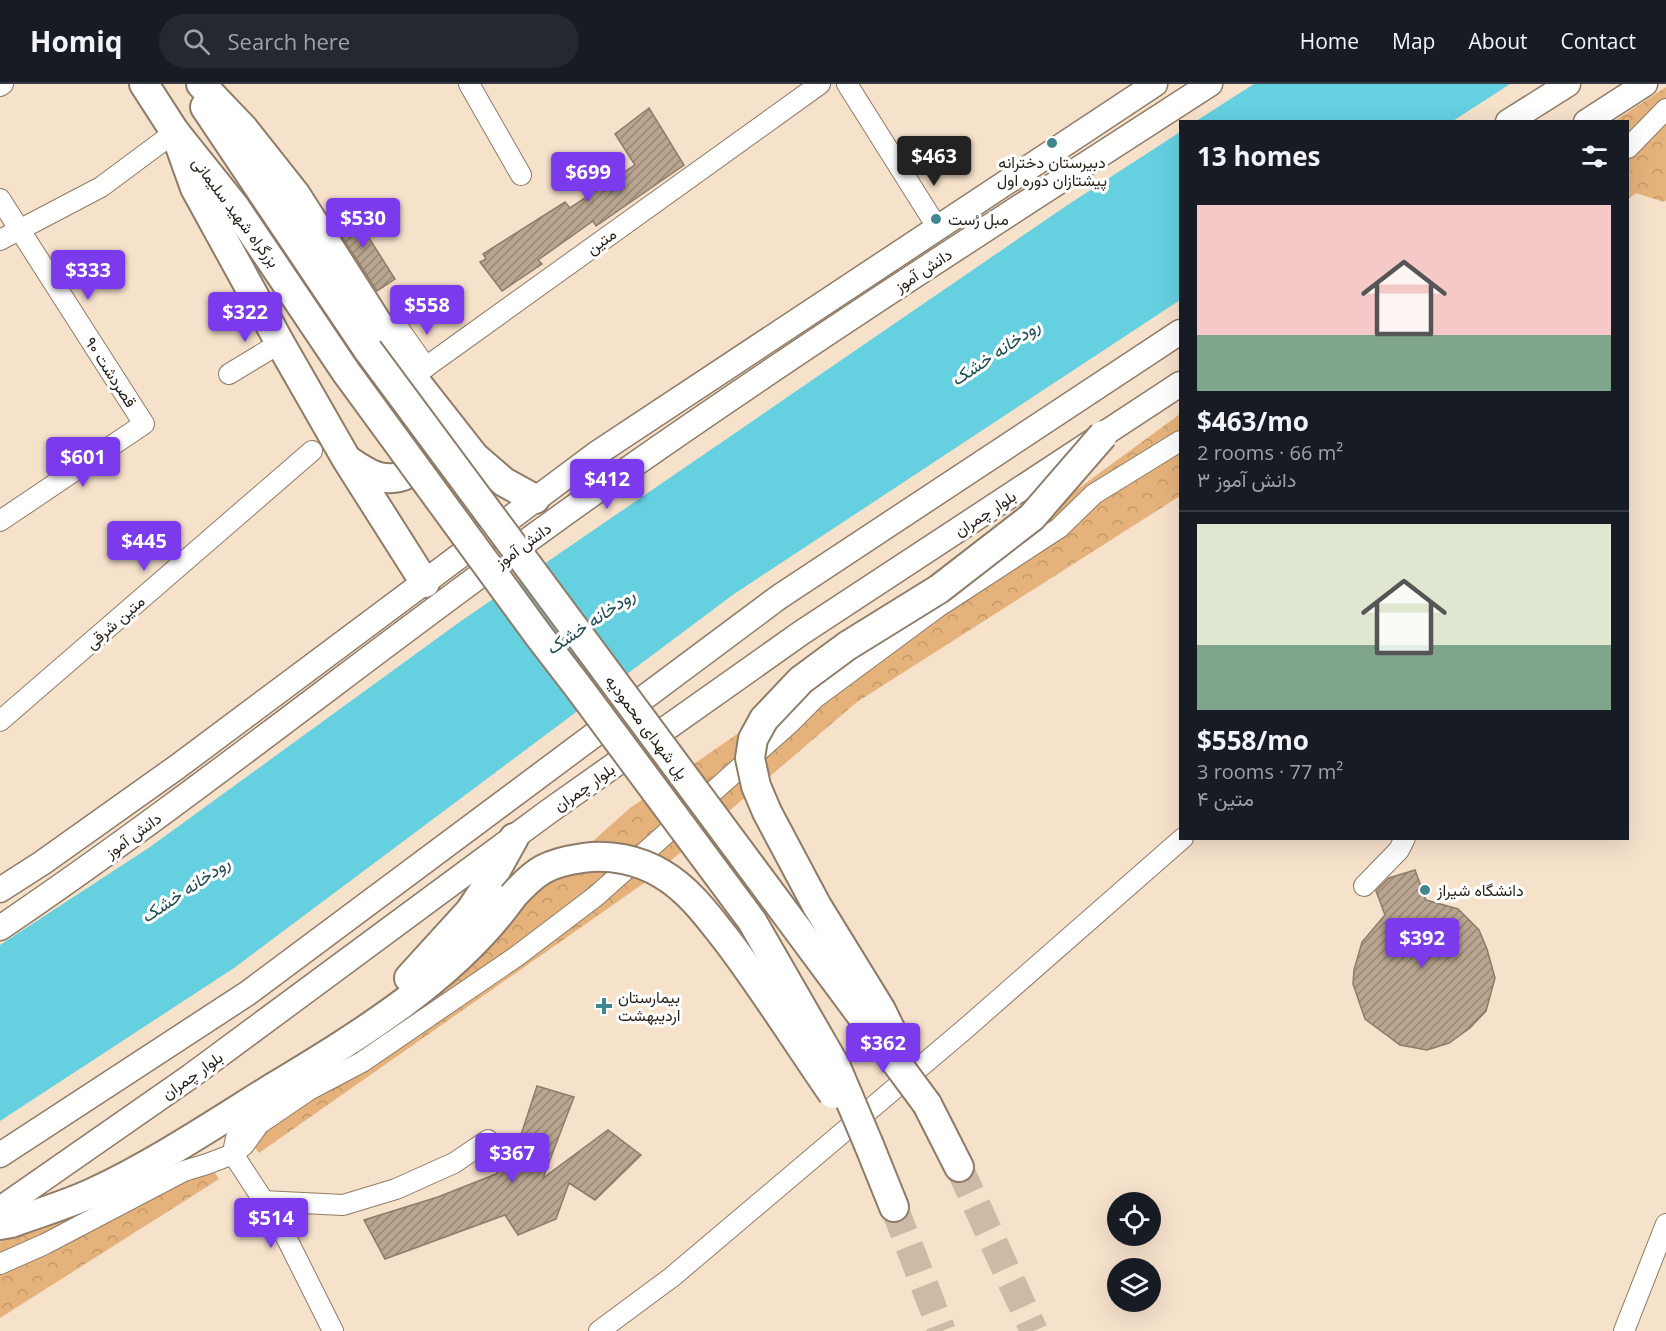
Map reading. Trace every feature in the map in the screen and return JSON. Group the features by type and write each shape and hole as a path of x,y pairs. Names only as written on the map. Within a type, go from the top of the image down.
{"highway":[{"name":"بزرگراه شهید سلیمانی","path":"144,84 175,132 235,207 346,372"},
{"name":"بزرگراه شهید سلیمانی","path":"190,84 368,350"},
{"path":"201,84 243,128 296,195 474,456 504,482 536,499"},
{"path":"175,132 195,188 280,343 347,460 425,583"},
{"name":"پل شهدای محمودیه","path":"368,350 927,1104"},
{"name":"پل شهدای محمودیه","path":"346,372 531,627 752,921 836,1067 868,1145"},
{"path":"347,460 370,474 385,479 401,478 423,464 430,450 434,425 421,380"},
{"path":"959,1167 881,1010 817,906 767,812 756,786 750,758 753,739 764,719 801,680 847,646 939,589 1032,517 1103,435"},
{"path":"362,1031 470,911 514,838"},
{"path":"0,1225 91,1194 128,1175 330,1053 396,1008 453,961 500,913 533,874 561,862 585,857 611,857 630,861 663,875 688,894 707,915 751,972 868,1145 894,1207"}],"main road":[{"name":"دانش آموز","path":"0,890 177,767 596,454 1155,84"},
{"name":"دانش آموز","path":"0,928 99,860 596,491 902,285 1210,84"},
{"path":"1511,120 1568,84"},
{"path":"1589,120 1645,84"},
{"path":"0,1155 248,993 779,597 1179,333"},
{"name":"بلوار چمران","path":"0,1209 200,1069 514,838 801,633 1179,385"}],"street":[{"path":"469,84 520,175"},
{"name":"متین","path":"421,380 820,84"},
{"path":"847,84 937,227"},
{"path":"1629,147 1666,109"},
{"path":"0,240 102,187 175,132"},
{"name":"۹۰ قصردشت","path":"0,199 144,424 0,521"},
{"path":"398,326 421,380"},
{"path":"229,374 280,343"},
{"path":"0,1264 45,1244 184,1171 233,1154 244,1145 259,1124 309,1090 372,1055 517,956 596,896 815,698 938,607 1059,528 1094,494 1179,442"},
{"name":"متین شرقی","path":"0,721 312,451"},
{"path":"599,1331 672,1277 965,1029 1181,840"},
{"path":"1364,886 1400,850 1404,840"},
{"path":"233,1154 235,1134 246,1117 288,1082 330,1053"},
{"path":"263,1201 343,1205 396,1189 454,1163 488,1140"},
{"path":"128,1175 187,1146 197,1144 216,1146 233,1154 282,1229 333,1331"},
{"path":"1624,1331 1666,1224"}],"green space":[{"path":"1666,87 1666,200 1664,202 1636,193 1629,198 1629,120 1616,120"},
{"path":"1179,415 1179,497 857,702 647,881 259,1153 244,1133 529,898 630,808 846,659"},
{"path":"203,1156 219,1179 0,1318 0,1242 92,1205 183,1158"}],"water":[{"path":"1254,84 1510,84 1455,120 1198,120"},
{"name":"رودخانه خشک","path":"1179,133 1179,301 734,594 234,968 0,1121 0,945 150,847 461,621 1066,206"}],"building":[{"path":"649,108 684,165 596,226 593,221 538,260 542,264 502,291 480,262 486,259 483,254 565,202 570,208 635,165 615,134"},
{"path":"350,208 395,279 377,291 331,220"},
{"path":"1415,870 1426,900 1458,909 1479,930 1495,978 1486,1011 1470,1028 1449,1043 1427,1050 1400,1045 1365,1019 1353,984 1354,970 1362,942 1385,915 1376,891 1389,878"},
{"path":"537,1086 574,1097 543,1178 608,1130 641,1155 595,1200 569,1183 556,1219 518,1235 505,1215 385,1259 364,1220 438,1197 496,1174 516,1150"}],"tunnel":[{"path":"959,1167 1034,1331"},
{"path":"894,1207 942,1331"}],"place":[{"name":"دبیرستان دخترانه پیشتازان دوره اول","path":"1052,143"},
{"name":"مبل رُست","path":"936,219"},
{"name":"دانشگاه شیراز","path":"1425,890"},
{"name":"بیمارستان اردیبهشت","path":"604,1006"}]}
